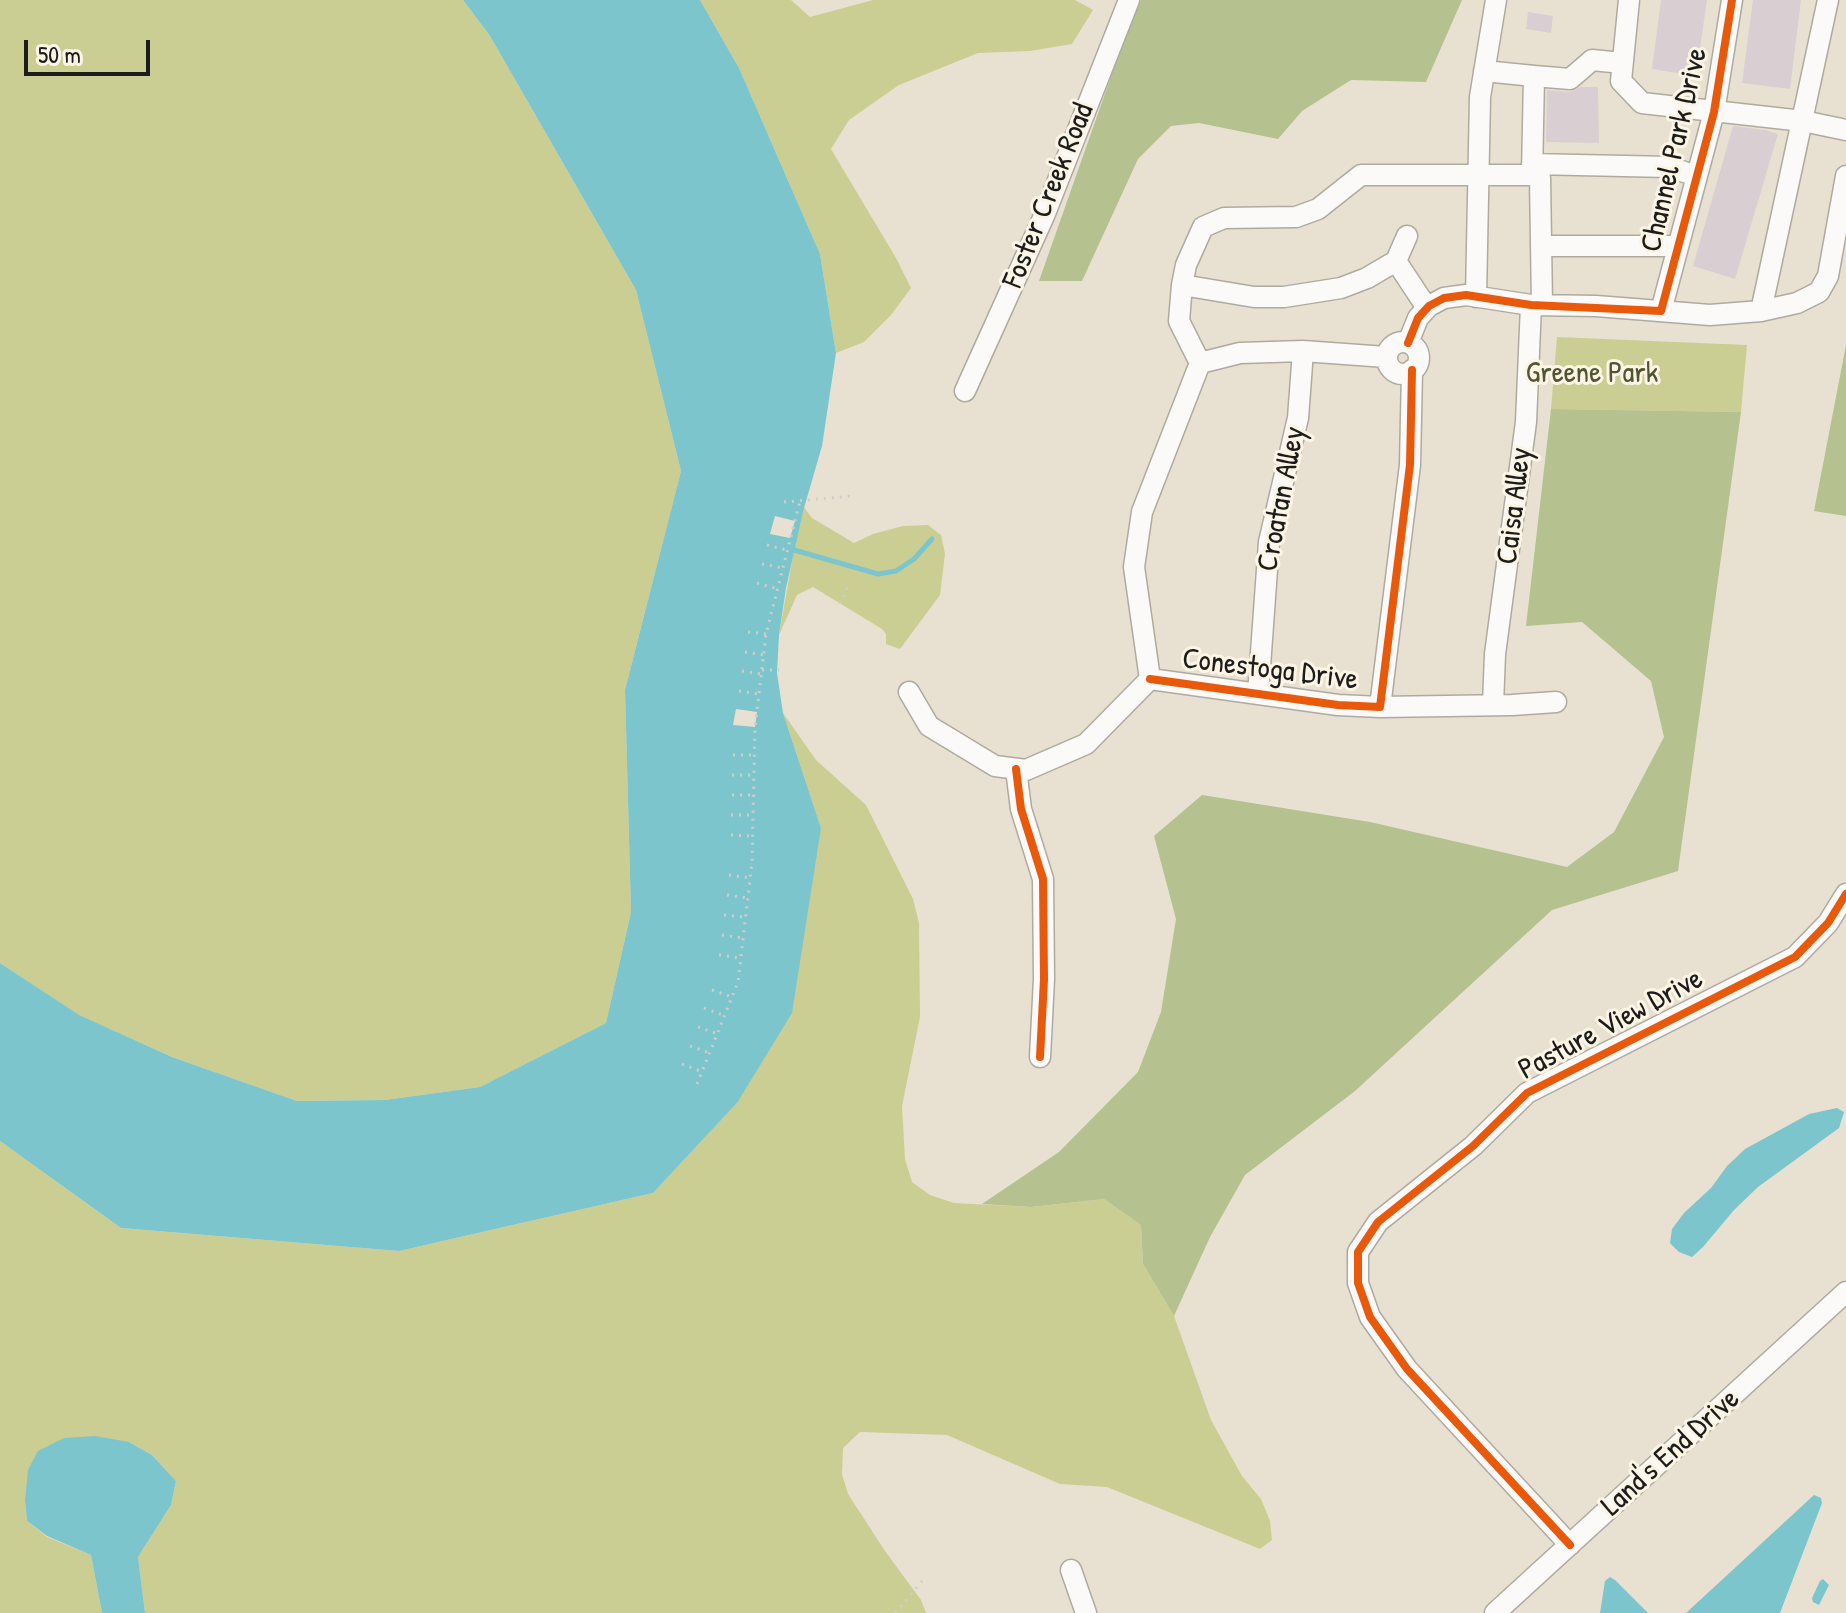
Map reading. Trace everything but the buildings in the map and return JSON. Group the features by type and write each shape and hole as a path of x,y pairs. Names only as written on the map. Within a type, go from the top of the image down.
{"street":[{"name":"Foster Creek Road","path":"965,391 1044,216 1129,0"},
{"path":"1476,297 1480,97 1496,0"},
{"path":"1629,0 1621,81 1642,103 1803,121 1846,130"},
{"name":"Channel Park Drive","path":"1661,311 1714,112 1732,0"},
{"path":"1761,311 1828,0"},
{"path":"1484,71 1570,79 1592,60 1622,63"},
{"path":"1532,169 1534,76"},
{"path":"909,692 929,726 995,766 1026,770 1086,744 1150,679 1134,567 1142,512 1200,363 1179,321 1186,265 1203,227 1224,218 1296,217 1318,209 1361,175 1670,167 1696,176"},
{"name":"Caisa Alley","path":"1493,705 1495,654 1526,422 1541,246 1540,178 1532,169"},
{"path":"1408,343 1418,318 1427,308 1444,298 1466,295 1536,305 1710,315 1761,311 1797,303 1819,292 1828,276 1846,176"},
{"path":"1182,285 1254,297 1284,297 1341,288 1367,278 1396,261 1407,236"},
{"path":"1541,246 1677,246"},
{"path":"1396,261 1427,308"},
{"path":"1408,343 1419,357 1407,373 1397,373 1389,366 1386,357 1395,344 1408,343"},
{"path":"1200,363 1240,353 1303,351 1386,357"},
{"name":"Croatan Alley","path":"1258,694 1269,542 1298,418 1303,351"},
{"name":"Conestoga Drive","path":"1380,707 1410,465 1412,370"},
{"name":"Conestoga Drive","path":"1150,679 1338,705 1380,707 1556,702"},
{"path":"1016,769 1021,809 1043,879 1044,979 1040,1057"},
{"name":"Pasture View Drive","path":"1570,1545 1407,1369 1370,1317 1358,1283 1358,1252 1378,1222 1473,1146 1527,1093 1795,957 1828,923 1846,894"},
{"name":"Land's End Drive","path":"1495,1613 1846,1292"},
{"path":"1071,1570 1086,1613"}],"path":[{"path":"784,502 853,496"},
{"path":"697,1084 738,982 750,878 754,755 766,634 800,501"},
{"path":"767,545 787,550"},
{"path":"762,564 783,568"},
{"path":"757,583 778,589"},
{"path":"840,604 848,586"},
{"path":"748,632 766,634"},
{"path":"745,652 764,655"},
{"path":"742,671 779,670"},
{"path":"739,691 759,694"},
{"path":"733,755 754,755"},
{"path":"732,775 753,775"},
{"path":"732,795 752,795"},
{"path":"731,815 752,815"},
{"path":"731,835 751,836"},
{"path":"729,875 750,878"},
{"path":"727,895 748,898"},
{"path":"724,915 745,917"},
{"path":"722,935 743,938"},
{"path":"719,955 741,958"},
{"path":"712,990 732,997"},
{"path":"704,1008 725,1016"},
{"path":"698,1027 718,1034"},
{"path":"690,1046 710,1053"},
{"path":"682,1064 702,1072"},
{"path":"895,1613 924,1579"}],"green space":[{"path":"0,0 463,0 490,36 636,290 681,471 625,690 631,912 606,1023 480,1087 385,1100 297,1101 172,1057 78,1015 0,963"},
{"path":"700,0 791,0 810,17 873,0 1075,0 1093,10 1072,44 1030,51 978,53 899,85 849,120 831,149 911,288 891,315 864,342 836,353 820,254 739,68"},
{"path":"1141,0 1462,0 1426,82 1351,80 1302,111 1278,139 1199,123 1171,126 1138,159 1082,281 1039,281 1126,34"},
{"name":"Greene Park","path":"1557,337 1747,345 1741,412 1551,409"},
{"path":"1846,345 1846,516 1814,511"},
{"path":"1551,409 1741,412 1678,871 1552,910 1355,1091 1245,1175 1210,1237 1174,1316 1143,1264 1141,1225 1104,1199 1031,1207 982,1204 1059,1152 1138,1072 1161,1012 1176,919 1154,836 1202,795 1370,822 1567,867 1614,832 1664,737 1651,681 1582,622 1526,626"},
{"path":"804,507 812,518 854,543 903,526 928,525 941,535 945,554 940,595 900,649 886,644 886,634 882,629 813,587 797,595 779,635"},
{"path":"783,713 816,760 866,805 913,899 919,923 920,1017 902,1106 905,1159 912,1182 930,1195 954,1203 1031,1207 1104,1199 1141,1225 1143,1264 1174,1316 1211,1420 1242,1476 1261,1499 1270,1521 1272,1540 1260,1549 1107,1487 1060,1484 947,1435 860,1432 843,1448 842,1474 848,1494 921,1600 926,1613 145,1613 138,1557 171,1505 176,1481 152,1455 129,1442 25,1501 27,1521 47,1537 91,1555 102,1613 0,1613 0,1141 121,1228 399,1251 653,1193 737,1103 821,828"}],"water":[{"path":"463,0 700,0 739,68 820,254 836,353 822,446 786,588 777,673 783,713 821,828 792,1013 737,1103 653,1193 399,1251 121,1228 0,1141 0,963 79,1015 172,1057 297,1101 385,1100 480,1087 606,1023 631,912 625,690 681,471 636,290 490,36"},
{"path":"1837,1108 1844,1112 1839,1128 1758,1187 1692,1257 1679,1252 1670,1243 1672,1229 1684,1213 1745,1149 1809,1114"},
{"path":"95,1436 129,1442 152,1455 176,1481 171,1505 138,1557 145,1613 102,1613 91,1555 47,1536 27,1521 28,1470 38,1451 64,1438"},
{"path":"1814,1495 1821,1498 1822,1503 1780,1613 1686,1613"},
{"path":"1610,1577 1648,1613 1600,1613 1605,1581"},
{"path":"1823,1579 1829,1585 1819,1605 1812,1598"}],"pier":[{"path":"775,516 795,521 790,538 770,534"},
{"path":"736,709 757,712 755,727 733,725"}],"waterway":[{"path":"794,550 878,574 896,571 914,559 932,539"}],"cycle path":[{"path":"1408,343 1418,318 1429,306 1444,298 1466,295 1531,305 1661,311 1714,112 1732,0"},
{"path":"1150,679 1338,705 1380,707 1410,465 1412,370"},
{"path":"1016,769 1021,809 1043,879 1044,979 1040,1057"},
{"path":"1570,1545 1407,1369 1370,1317 1358,1283 1358,1252 1378,1222 1473,1146 1527,1093 1795,957 1828,923 1846,894"}]}
